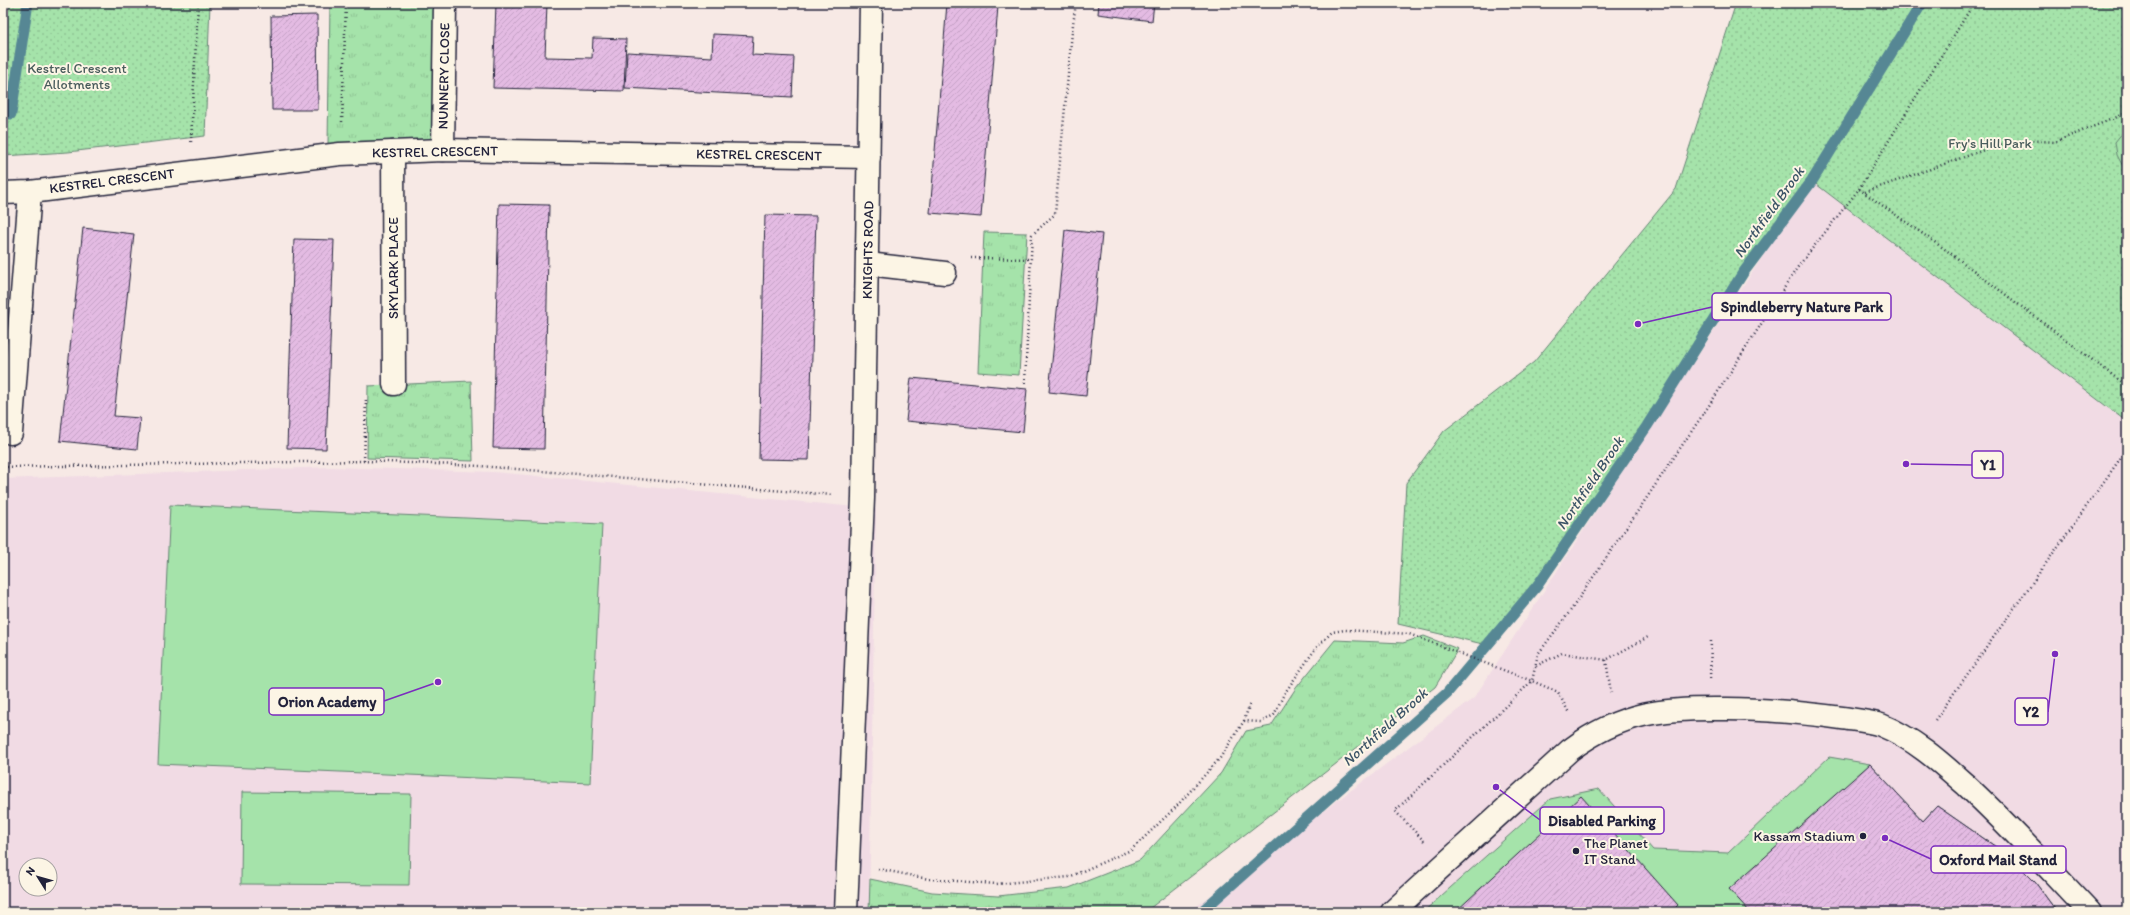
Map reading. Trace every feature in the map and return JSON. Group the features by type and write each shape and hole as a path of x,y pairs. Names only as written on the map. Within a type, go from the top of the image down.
{"street":[{"name":"NUNNERY CLOSE","path":"443,150 446,3"},
{"name":"KNIGHTS ROAD","path":"846,912 864,498 871,3"},
{"name":"KESTREL CRESCENT","path":"3,193 30,192 340,154 443,150 869,157"},
{"name":"SKYLARK PLACE","path":"393,152 394,384"},
{"path":"11,433 30,192"},
{"path":"868,264 945,273"},
{"path":"1392,912 1570,750 1586,738 1637,715 1665,710 1749,709 1815,714 1863,721 1879,724 1894,731 1917,745 1942,764 1988,806 2090,912"}],"path":[{"path":"189,172 198,3"},
{"path":"340,154 346,3"},
{"path":"1025,383 1032,235 1055,214 1076,3"},
{"path":"1445,864 1395,810 1532,681 1538,654 1571,610 1712,401 1797,268 1859,189 1974,3"},
{"path":"1865,193 2004,143 2028,140 2055,142 2127,113"},
{"path":"1859,189 1953,255 2127,386"},
{"path":"945,273 958,258 1031,260"},
{"path":"364,461 367,385 394,384"},
{"path":"1917,745 2127,449"},
{"path":"3,466 364,461 480,466 864,498"},
{"path":"1244,721 1261,722 1274,715 1284,694 1316,648 1332,632 1345,630 1410,634 1558,692 1570,715"},
{"path":"1535,666 1562,653 1606,660 1648,637"},
{"path":"1710,709 1711,640"},
{"path":"848,865 929,879 996,884 1069,877 1131,850 1175,808 1220,758 1244,721 1250,703"}],"shaded area":[{"path":"1812,181 2127,422 2127,912 1189,912 1474,698"},
{"path":"331,467 494,472 876,509 869,912 3,912 3,479"}],"green space":[{"name":"Kestrel Crescent Allotments","path":"3,3 210,3 205,136 68,152 3,156"},
{"path":"330,3 435,3 435,141 328,144"},
{"name":"Fry's Hill Park","path":"1736,3 2127,3 2127,422 1812,181 1743,273 1647,426 1537,586 1487,645 1398,624 1406,483 1444,431 1534,362 1676,189"},
{"path":"2127,127 2127,174 2117,155 2115,142"},
{"path":"984,232 1027,233 1019,375 978,372"},
{"path":"471,381 473,461 367,458 368,386"},
{"path":"170,505 602,524 590,783 158,764"},
{"path":"1424,636 1458,649 1435,687 1145,912 869,912 870,879 932,892 998,896 1069,888 1140,860 1221,773 1246,731 1271,726 1296,688 1335,640 1403,643"},
{"name":"Kassam Stadium","path":"1829,757 1870,764 1923,821 1937,806 2009,856 2035,882 2057,912 1423,912 1550,799 1599,789 1653,850 1728,853"},
{"path":"242,792 411,794 409,885 241,884"}],"building":[{"path":"496,3 547,3 545,57 592,58 593,38 626,39 624,91 493,88"},
{"path":"947,3 998,6 981,217 930,213"},
{"path":"1099,3 1154,3 1152,21 1098,14"},
{"path":"317,15 318,110 272,110 271,16"},
{"path":"713,34 753,36 752,55 794,57 792,97 625,88 627,52 712,57"},
{"path":"499,204 549,205 544,449 493,448"},
{"path":"765,215 816,216 809,460 759,459"},
{"path":"83,228 134,234 114,416 140,418 137,449 60,441"},
{"path":"1065,230 1102,234 1086,396 1049,392"},
{"path":"294,239 334,240 326,449 287,448"},
{"path":"911,378 1027,389 1023,432 906,421"},
{"path":"1870,764 1923,821 1937,806 2009,856 2035,882 2057,912 1750,912 1729,889"},
{"name":"The Planet IT Stand","path":"1581,796 1678,905 1671,912 1455,912"}],"waterway":[{"path":"11,114 28,3"},
{"name":"Northfield Brook","path":"1201,912 1447,693 1537,586 1647,426 1743,273 1812,181 1922,3"}],"place":[{"name":"Spindleberry Nature Park","path":"1638,324"},
{"name":"Y1","path":"1906,464"},
{"name":"Y2","path":"2055,654"},
{"name":"Orion Academy","path":"438,682"},
{"name":"Disabled Parking","path":"1496,787"},
{"name":"Kassam Stadium","path":"1863,836"},
{"name":"Oxford Mail Stand","path":"1885,838"},
{"name":"The Planet IT Stand","path":"1576,851"}]}
